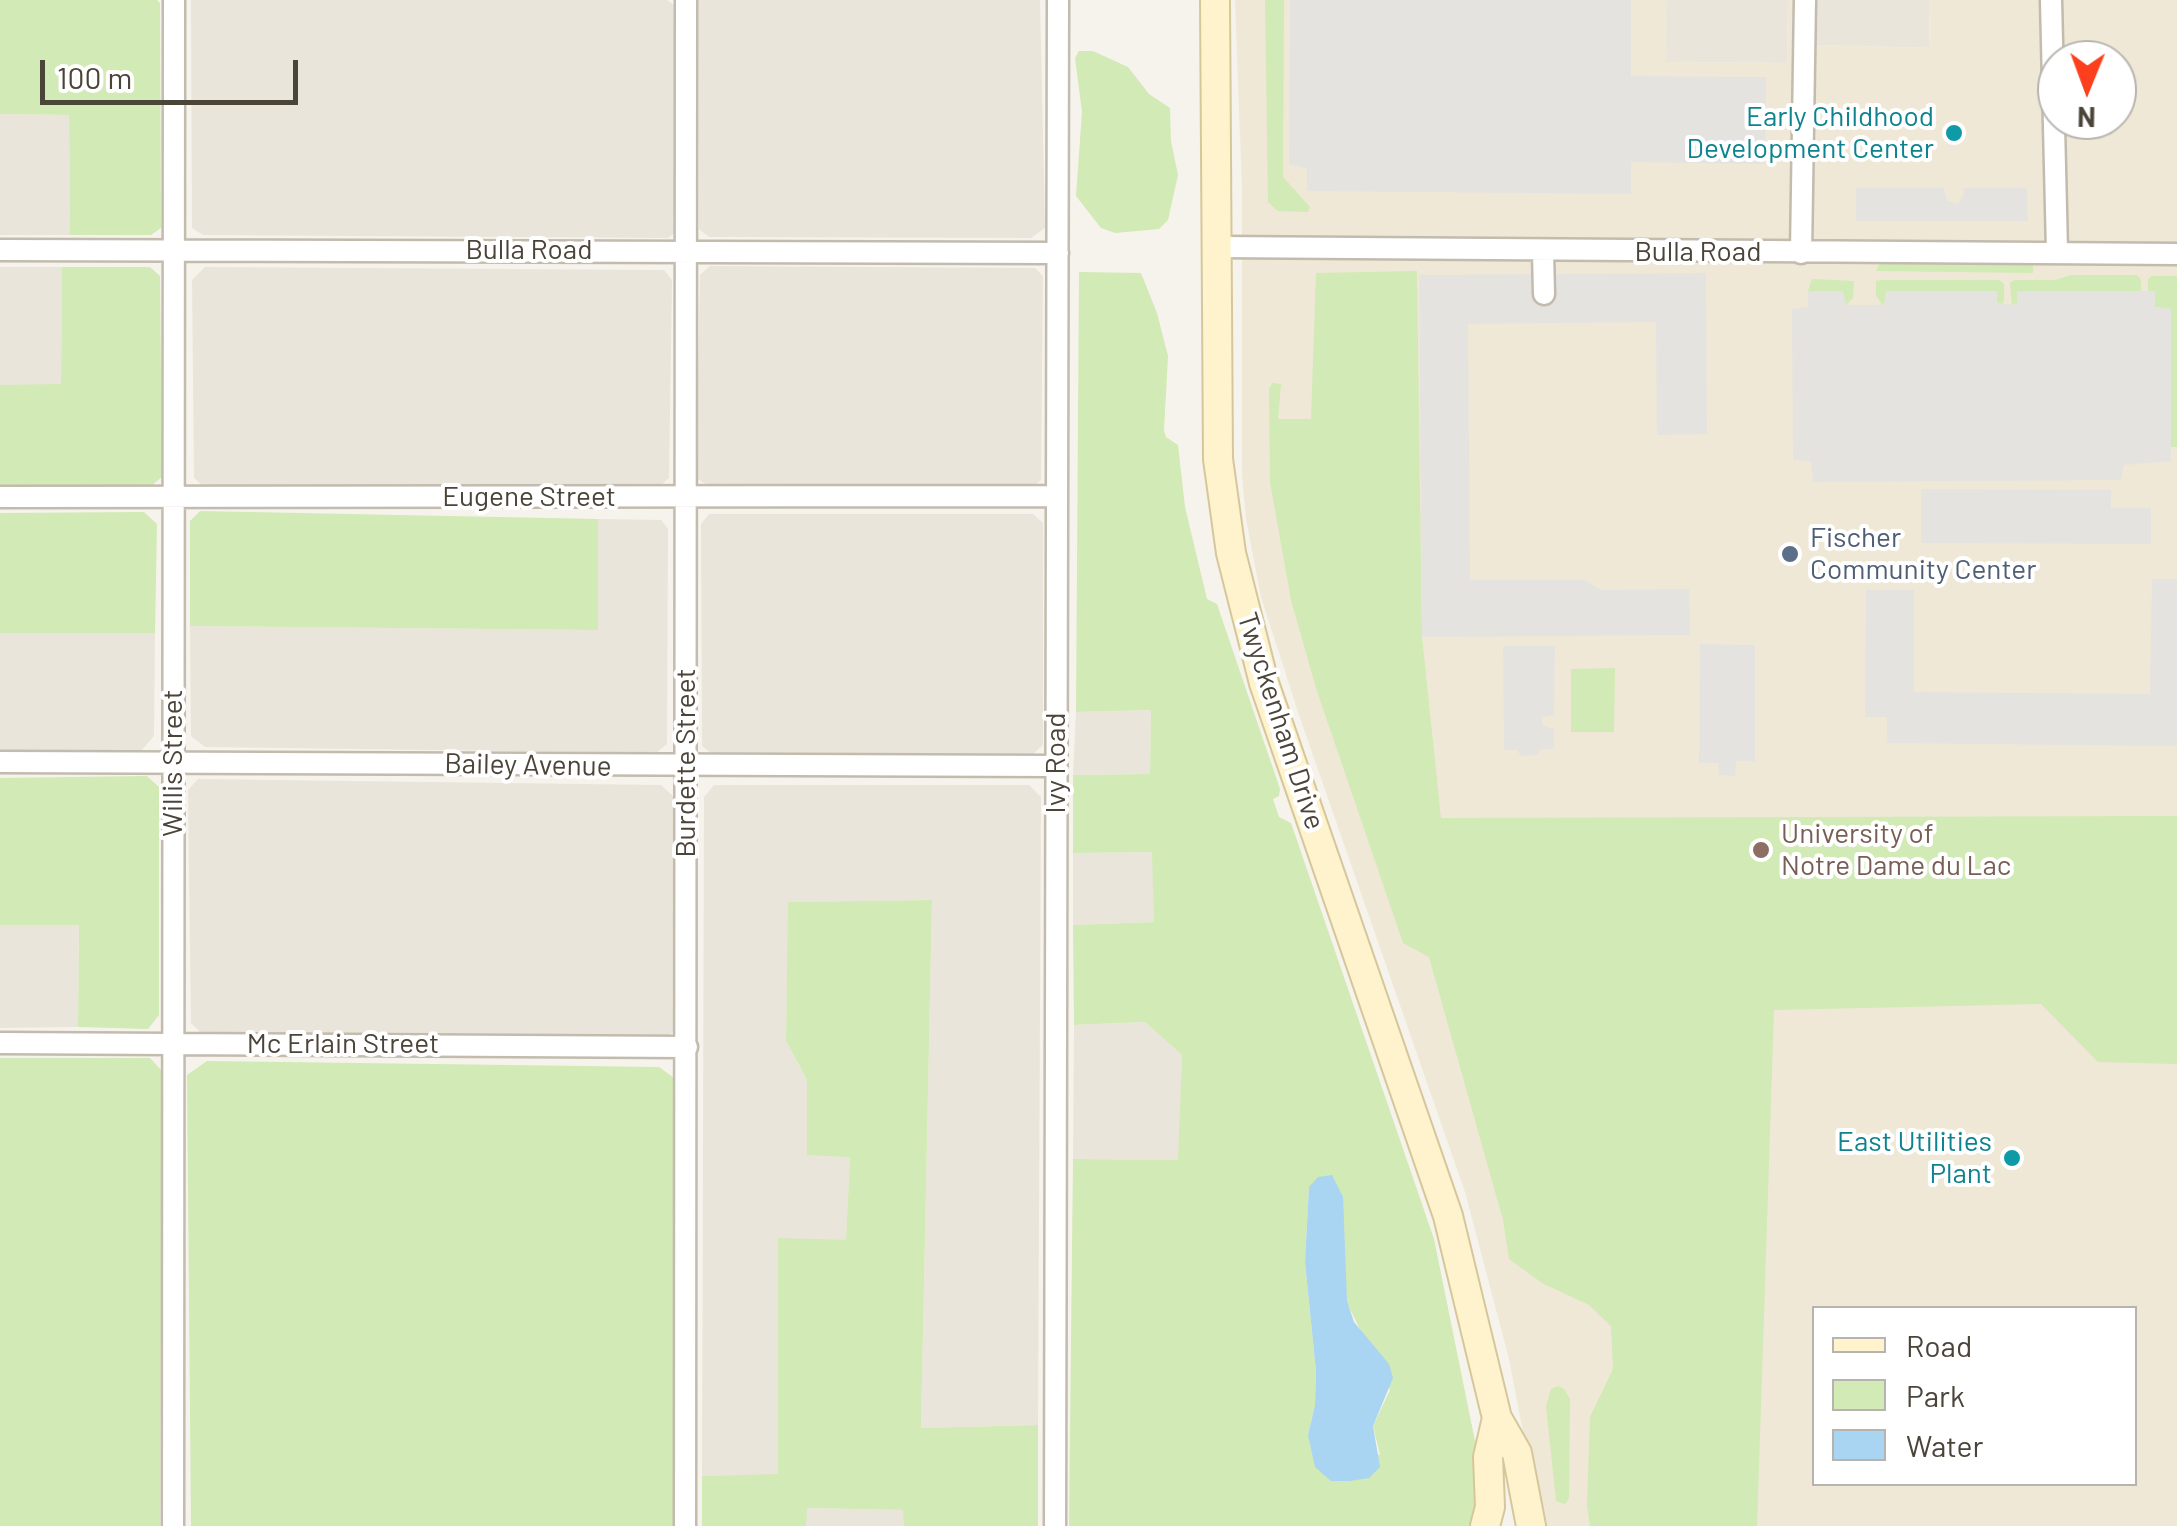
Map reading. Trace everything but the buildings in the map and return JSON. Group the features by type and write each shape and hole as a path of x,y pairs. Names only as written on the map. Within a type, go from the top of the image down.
{"street":[{"name":"Willis Street","path":"173,1526 174,0"},
{"name":"Burdette Street","path":"685,1526 686,0"},
{"name":"Ivy Road","path":"1055,1526 1058,0"},
{"name":"Twyckenham Drive","path":"1215,0 1218,459 1232,553 1264,683 1448,1216 1498,1418 1517,1453 1531,1526"},
{"path":"1801,253 1804,0"},
{"path":"2051,0 2057,252"},
{"name":"Bulla Road","path":"1218,247 2177,254"},
{"name":"Bulla Road","path":"0,250 1058,253"},
{"path":"1543,252 1544,294"},
{"name":"Eugene Street","path":"0,497 1057,496"},
{"name":"Bailey Avenue","path":"0,762 1056,766"},
{"name":"Mc Erlain Street","path":"0,1043 686,1046"},
{"name":"Twyckenham Drive","path":"1484,1526 1490,1507 1488,1457 1498,1418"}],"shaded area":[{"path":"191,0 667,0 674,5 676,232 668,238 203,235 192,228"},
{"path":"698,0 1040,0 1045,228 1031,238 709,237 699,229"},
{"name":"University of Notre Dame du Lac","path":"1235,0 1666,0 1665,62 1787,63 1788,0 1816,0 1816,45 1929,48 1930,0 2177,0 2177,1526 1541,1526 1509,1359 1465,1192 1299,715 1261,597 1242,475 1242,190"},
{"path":"1290,0 1631,0 1631,76 1766,77 1765,164 1631,162 1631,194 1307,191 1307,168 1289,165"},
{"path":"1666,0 1788,0 1787,63 1665,62"},
{"path":"1816,0 1930,0 1929,48 1815,45"},
{"path":"0,114 69,115 70,235 0,235"},
{"path":"1856,188 1944,188 1947,201 1958,204 1964,188 2027,188 2028,221 1856,221"},
{"path":"710,266 1035,268 1043,276 1041,480 1032,488 709,486 696,478 700,275"},
{"path":"0,267 62,267 61,385 0,385"},
{"path":"205,267 664,270 672,280 669,478 660,486 203,486 194,478 192,280"},
{"path":"1706,273 1707,434 1657,435 1656,322 1468,324 1470,580 1584,580 1601,590 1689,589 1690,635 1422,637 1419,275"},
{"path":"1808,291 1843,291 1846,305 1884,305 1886,291 1997,291 1997,303 2012,305 2017,303 2017,291 2155,291 2155,307 2171,309 2171,461 2124,465 2121,480 1813,482 1811,461 1793,460 1792,309 1808,307"},
{"path":"1921,489 2111,490 2111,508 2151,508 2151,544 1921,543"},
{"path":"709,514 1033,514 1043,523 1043,745 1032,755 712,754 702,746 701,524"},
{"path":"598,519 661,520 668,529 667,744 656,753 205,747 191,736 190,626 598,630"},
{"path":"2152,579 2177,579 2177,746 1887,743 1887,717 1865,717 1866,590 1914,590 1914,692 2150,694"},
{"path":"0,633 155,633 154,736 141,751 0,751"},
{"path":"1700,644 1755,645 1755,761 1736,761 1735,776 1719,775 1718,763 1699,763"},
{"path":"1503,646 1555,646 1554,715 1542,717 1542,725 1554,729 1554,749 1521,756 1517,750 1504,750"},
{"path":"1151,710 1150,774 1073,775 1076,712"},
{"path":"198,779 661,785 674,797 676,1029 667,1037 201,1033 191,1023 188,790"},
{"path":"714,785 1029,785 1041,797 1038,1425 921,1428 932,900 789,902 786,1041 807,1080 808,1154 850,1156 846,1241 778,1239 778,1475 702,1476 704,797"},
{"path":"1153,852 1154,922 1073,925 1073,853"},
{"path":"79,924 78,1027 0,1028 0,925"},
{"path":"1145,1022 1182,1055 1179,1160 1073,1159 1074,1025"},
{"path":"806,1508 904,1510 904,1526 806,1526"}],"green space":[{"path":"0,0 160,3 161,228 151,235 70,235 69,115 0,114"},
{"path":"1265,0 1284,0 1283,177 1310,207 1308,212 1278,211 1268,202"},
{"path":"1079,51 1093,51 1128,67 1149,94 1170,108 1178,175 1168,220 1159,229 1115,233 1101,228 1076,196 1082,112 1075,58"},
{"path":"2033,261 2033,273 1876,271 1880,263"},
{"path":"62,267 150,267 160,276 162,477 151,486 0,485 0,385 61,384"},
{"path":"1417,271 1422,637 1441,818 2177,816 2177,1064 2098,1062 2041,1004 1774,1010 1757,1526 1590,1526 1590,1417 1613,1369 1611,1326 1589,1305 1542,1283 1509,1259 1503,1220 1429,957 1403,943 1316,688 1291,600 1270,482 1269,389 1272,383 1281,384 1278,419 1311,419 1316,273"},
{"path":"1079,272 1141,273 1168,356 1164,430 1166,437 1178,445 1185,507 1207,599 1217,604 1280,789 1279,796 1273,799 1279,817 1291,823 1434,1239 1475,1441 1481,1490 1469,1526 1069,1526 1073,1159 1178,1160 1182,1055 1145,1022 1074,1025 1073,925 1154,922 1152,852 1073,853 1073,775 1150,774 1151,710 1076,712","holes":["1309,1187 1343,1235 1346,1301 1390,1390 1373,1426 1380,1455 1308,1435 1315,1405 1316,1371 1305,1262"]},
{"path":"2071,275 2137,275 2141,291 2018,291 2017,303 2012,305 2010,283 2014,280 2055,280"},
{"path":"2177,276 2177,447 2171,447 2171,309 2155,307 2155,292 2148,291 2148,279"},
{"path":"1812,279 1854,281 1853,298 1846,305 1842,291 1808,291"},
{"path":"1999,280 2004,284 2004,301 2002,305 1997,303 1996,291 1887,291 1886,303 1882,305 1876,295 1876,281"},
{"path":"200,511 598,519 598,630 190,626 190,521"},
{"path":"144,512 157,524 155,633 0,633 0,513"},
{"path":"1615,668 1614,732 1571,732 1571,669"},
{"path":"147,776 159,787 159,1015 148,1029 78,1027 79,925 0,925 0,778"},
{"path":"932,900 921,1428 1038,1425 1038,1526 904,1526 903,1510 807,1508 806,1526 702,1526 702,1476 778,1474 778,1238 846,1240 850,1157 807,1155 807,1080 786,1041 788,902"},
{"path":"0,1058 150,1058 162,1071 160,1526 0,1526"},
{"path":"207,1061 659,1067 674,1078 674,1526 191,1526 187,1075"},
{"path":"1558,1386 1570,1399 1569,1498 1565,1504 1556,1501 1546,1406 1551,1389"}],"water":[{"path":"1332,1175 1343,1197 1347,1301 1354,1322 1389,1364 1393,1378 1373,1426 1380,1467 1369,1478 1350,1481 1331,1481 1315,1467 1308,1435 1315,1405 1316,1371 1305,1262 1309,1187 1318,1177"}],"place":[{"name":"Early Childhood Development Center","path":"1954,133"},
{"name":"Fischer Community Center","path":"1790,554"},
{"name":"University of Notre Dame du Lac","path":"1761,850"},
{"name":"East Utilities Plant","path":"2012,1158"}]}
